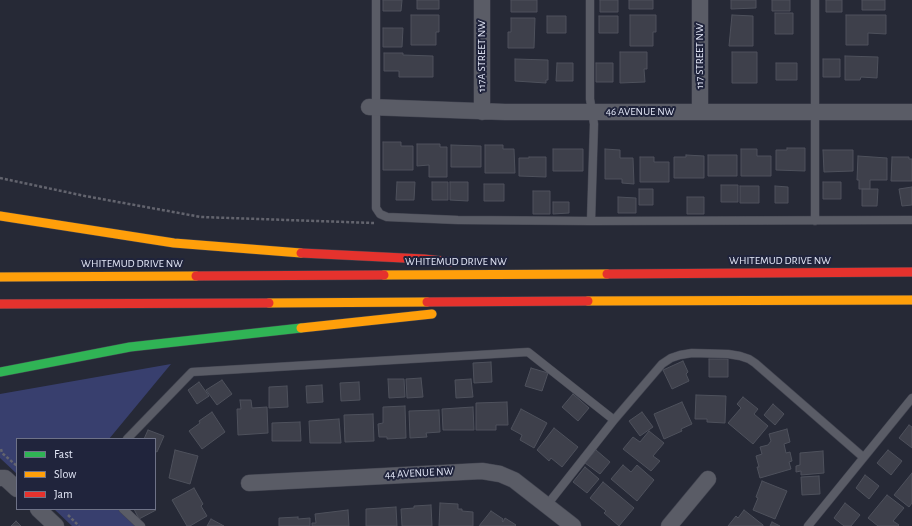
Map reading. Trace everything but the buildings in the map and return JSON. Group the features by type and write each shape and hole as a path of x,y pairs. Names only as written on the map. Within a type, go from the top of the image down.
{"highway":[{"path":"0,216 174,243 299,253 424,259 463,264"},
{"path":"478,266 548,274"},
{"name":"WHITEMUD DRIVE NW","path":"0,277 912,272"},
{"path":"0,304 912,300"},
{"path":"459,311 553,301"},
{"path":"0,372 130,347 443,313"}],"street":[{"name":"117A STREET NW","path":"482,0 482,112"},
{"name":"117 STREET NW","path":"700,0 700,112"},
{"name":"46 AVENUE NW","path":"372,107 482,112 912,112"},
{"name":"44 AVENUE NW","path":"249,483 468,470 482,471 500,474 514,480 573,526"},
{"path":"0,478 5,478 16,488"},
{"path":"669,526 708,479"},
{"path":"39,510 56,526"}],"lane":[{"path":"376,0 372,107 376,208 380,214 387,216 458,220 912,220"},
{"path":"590,0 590,99 594,124 591,221"},
{"path":"815,221 816,0"},
{"path":"128,438 192,372 528,352 614,420"},
{"path":"547,505 614,420 662,364 671,358 692,353 728,354 740,356 755,363 863,457"},
{"path":"808,526 912,398"},
{"path":"124,510 141,526"}],"path":[{"path":"0,178 93,198 201,217 370,223"},
{"path":"1,449 2,453 16,466"},
{"path":"66,513 80,526"}],"shaded area":[{"path":"171,364 110,438 16,438 16,473 0,458 0,394"},
{"path":"55,510 122,510 139,526 72,526"}],"traffic: fast":[{"path":"0,372 130,347 301,328"}],"traffic: slow":[{"path":"0,216 174,243 301,253"},
{"path":"384,275 607,274"},
{"path":"0,277 196,276"},
{"path":"588,301 912,300"},
{"path":"269,303 427,302"},
{"path":"301,328 432,314"}],"traffic: jam":[{"path":"301,253 424,259 451,262"},
{"path":"607,274 912,272"},
{"path":"196,276 384,275"},
{"path":"427,302 588,301"},
{"path":"0,304 269,303"}]}
